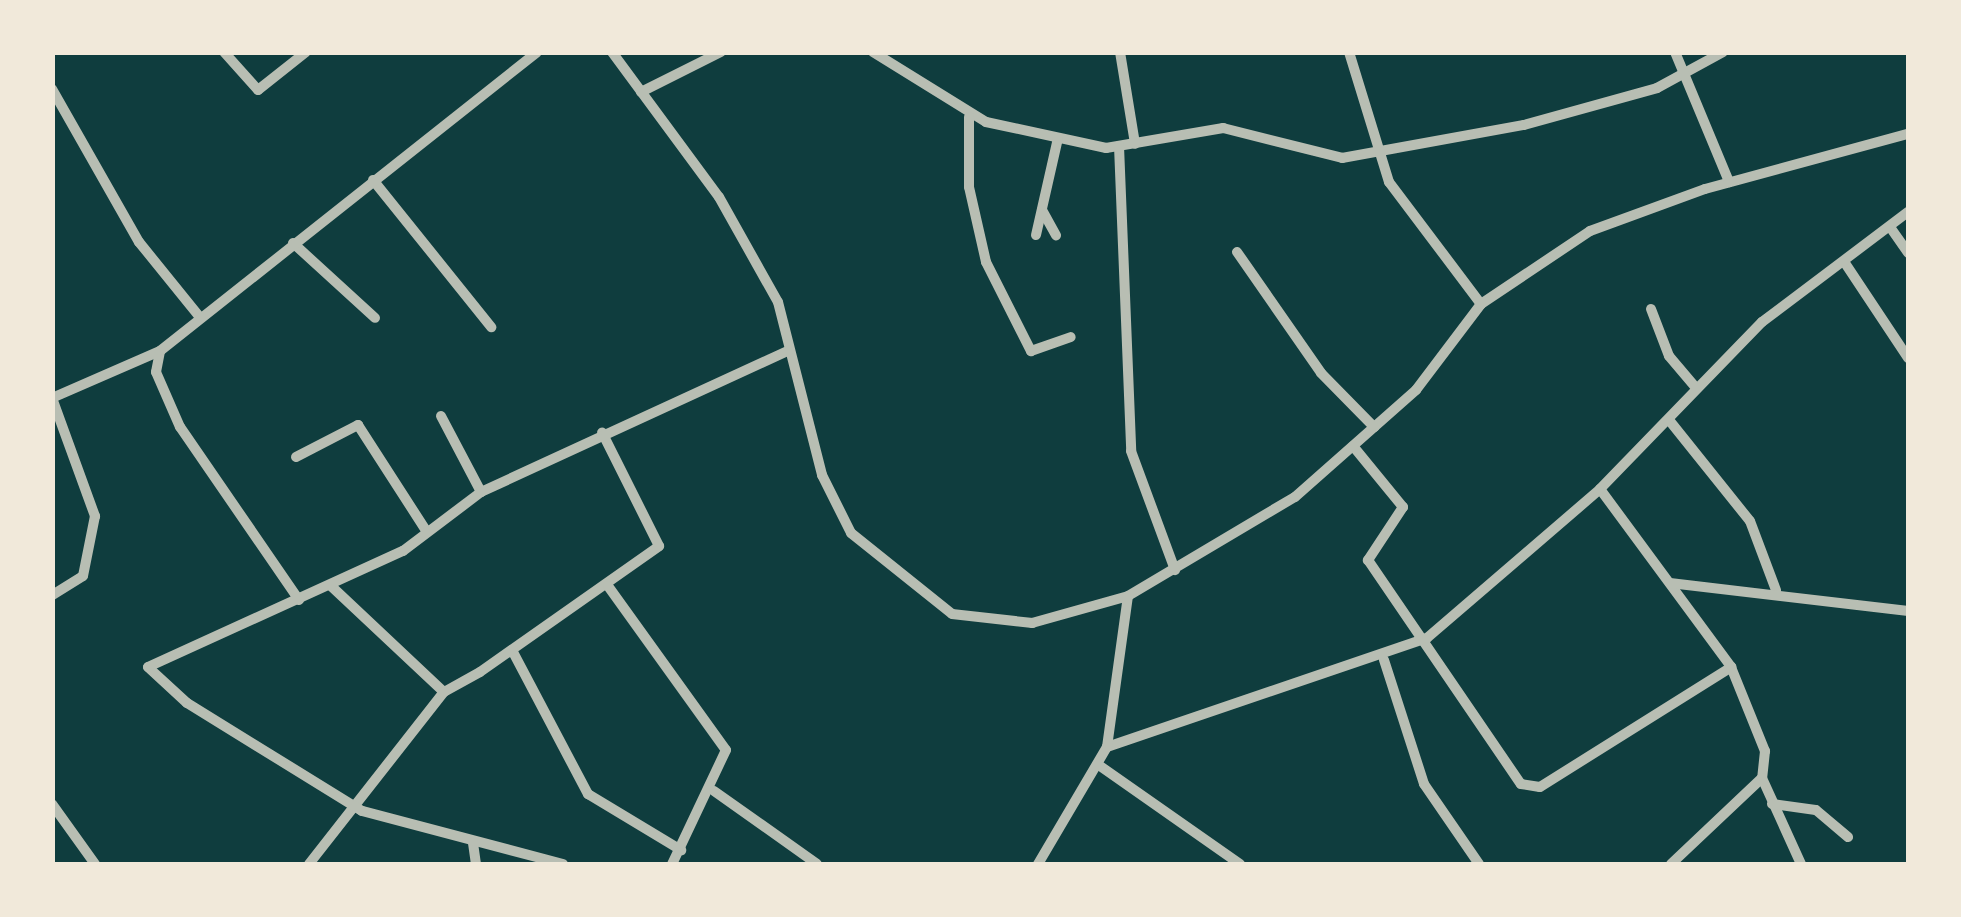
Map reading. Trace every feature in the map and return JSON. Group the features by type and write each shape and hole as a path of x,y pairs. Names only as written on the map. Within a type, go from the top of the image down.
{"street":[{"path":"224,52 258,90 306,52"},
{"path":"52,595 83,576 95,516 53,398 160,351 199,316 537,52"},
{"path":"612,52 736,227 778,302 822,475 851,533 952,614 1032,623 1128,596 1295,497 1416,390 1480,304 1590,231 1728,182 1908,134"},
{"path":"641,92 722,52"},
{"path":"873,52 969,117 1058,138 1120,146 1223,128 1313,156 1380,154 1524,126 1684,75 1723,52"},
{"path":"1120,52 1134,144"},
{"path":"1350,52 1389,182 1480,304"},
{"path":"1674,52 1728,182"},
{"path":"52,89 139,242 199,316"},
{"path":"969,117 969,187 986,262 1031,351 1071,337"},
{"path":"1036,234 1058,138"},
{"path":"1120,146 1130,452 1175,570"},
{"path":"373,180 490,327"},
{"path":"1042,210 1056,236"},
{"path":"1108,747 1384,660 1427,638 1600,489 1762,322 1908,212"},
{"path":"1890,227 1908,253"},
{"path":"293,242 375,318"},
{"path":"1237,252 1321,373 1374,427"},
{"path":"1845,263 1908,358"},
{"path":"1651,309 1669,356 1696,388"},
{"path":"160,351 156,372 180,427 299,600"},
{"path":"563,864 473,843 350,804 188,702 148,667 330,586 427,532 480,492 602,432 788,351"},
{"path":"441,416 480,492"},
{"path":"1669,420 1750,521 1776,590"},
{"path":"296,457 358,425 427,532"},
{"path":"309,864 350,804 368,798 444,692 608,586 658,546 602,432"},
{"path":"1353,446 1404,507 1368,560 1427,638 1462,704 1531,789 1732,666"},
{"path":"1600,489 1732,666 1765,751 1762,778 1801,864"},
{"path":"1670,583 1776,590 1828,606 1908,610"},
{"path":"330,586 444,692"},
{"path":"608,586 720,731 726,750 714,791 672,864"},
{"path":"1043,863 1108,747 1128,596"},
{"path":"512,650 578,782 618,818 680,850"},
{"path":"1384,660 1424,784 1480,864"},
{"path":"1100,766 1240,864"},
{"path":"1671,864 1692,852 1762,778"},
{"path":"714,791 817,864"},
{"path":"52,804 95,864"},
{"path":"1772,804 1816,810 1848,837"},
{"path":"473,843 476,864"},
{"path":"1692,852 1698,864"}]}
